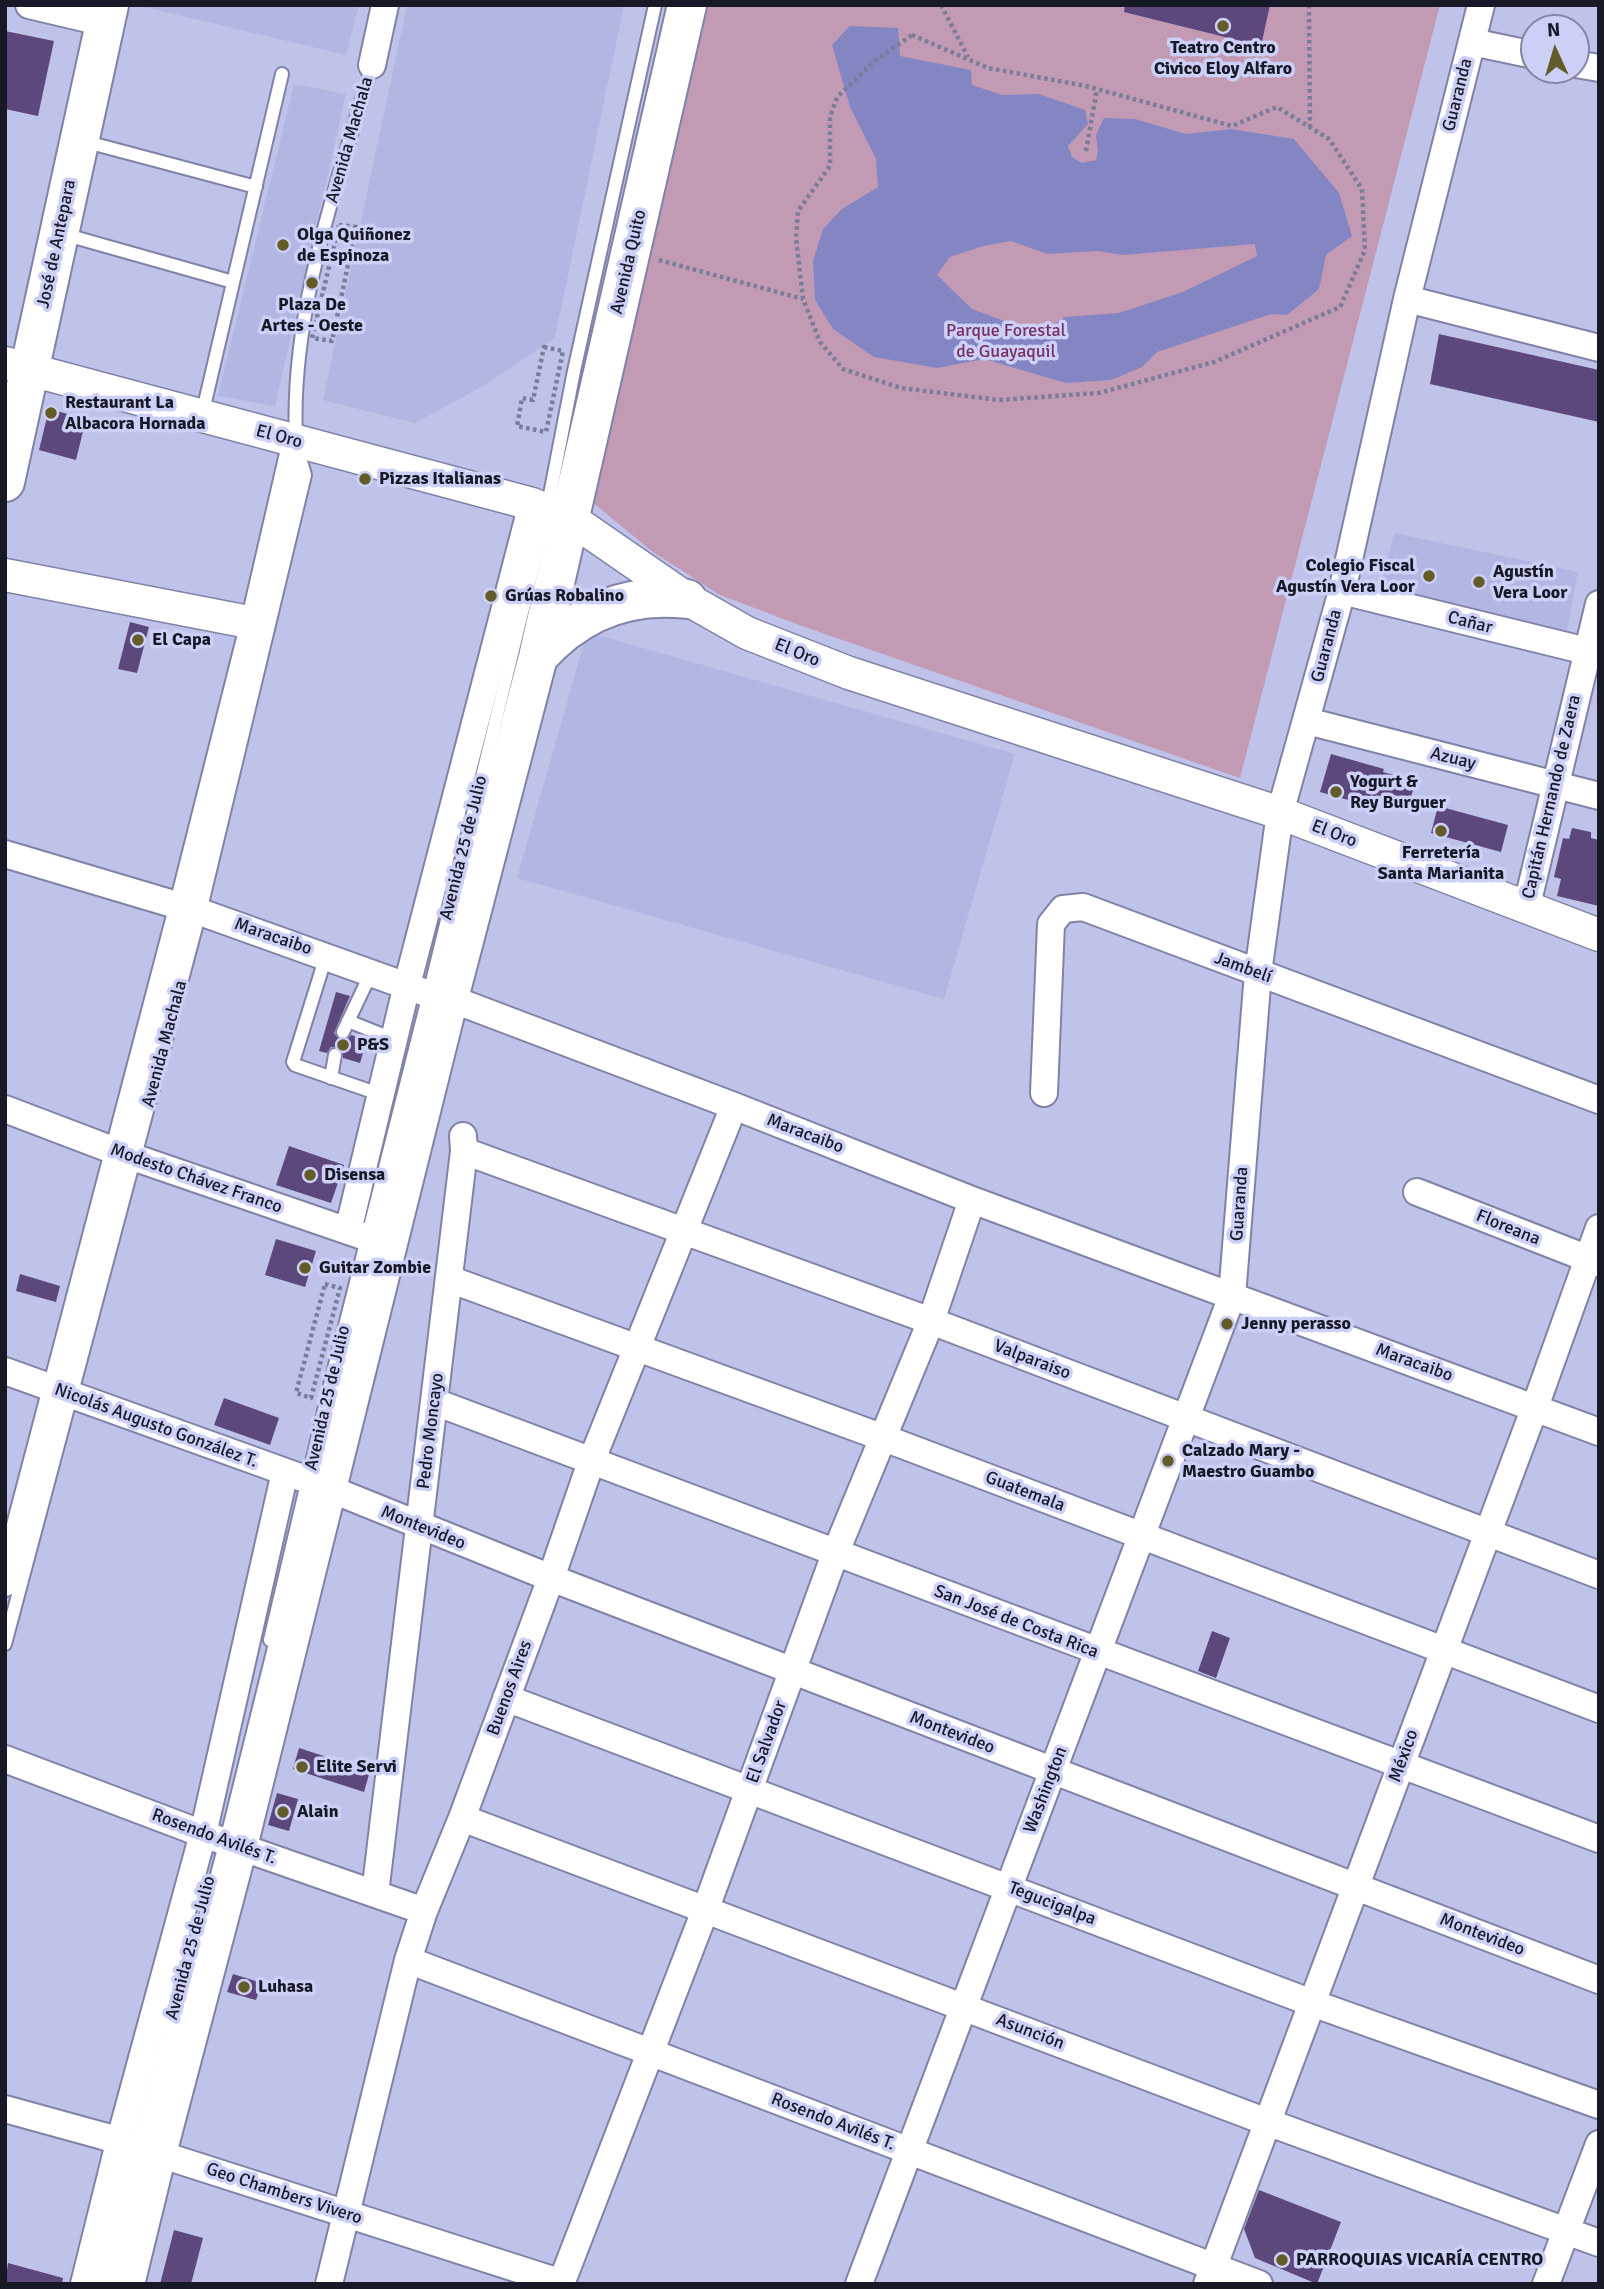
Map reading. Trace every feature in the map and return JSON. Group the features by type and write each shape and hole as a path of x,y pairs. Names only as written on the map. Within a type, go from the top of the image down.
{"main road":[{"name":"Avenida Quito","path":"550,511 687,5"},
{"name":"José de Antepara","path":"5,482 18,367 59,233 107,14"},
{"name":"Avenida 25 de Julio","path":"125,2284 138,2148 221,1840 428,992 538,656 550,511"},
{"path":"538,656 568,628 605,608 646,598 687,599"}],"street":[{"path":"29,5 107,14"},
{"name":"Avenida Machala","path":"372,65 385,5"},
{"name":"Guaranda","path":"1233,1296 1258,973 1280,814 1342,591 1407,299 1481,5"},
{"path":"1472,42 1520,52"},
{"path":"1407,299 1599,348"},
{"name":"El Oro","path":"18,367 550,511 687,599 747,633 849,673 1280,814 1599,935"},
{"name":"Avenida Machala","path":"5,1583 64,1393 191,909 296,441"},
{"name":"Avenida 25 de Julio","path":"368,1238 379,1094 393,1039 428,992 550,511"},
{"path":"5,575 254,623"},
{"name":"Cañar","path":"1342,591 1593,653"},
{"name":"Capitán Hernando de Zaera","path":"1526,909 1555,785 1593,653 1599,604"},
{"name":"Azuay","path":"1307,721 1599,796"},
{"name":"Maracaibo","path":"5,853 191,909 428,992 734,1106 972,1200 1599,1432"},
{"name":"Jambelí","path":"1044,1093 1051,924 1063,909 1083,907 1599,1101"},
{"name":"Buenos Aires","path":"329,2284 408,1960 424,1911 462,1818 591,1462 734,1106"},
{"name":"Modesto Chávez Franco","path":"5,1109 127,1155 368,1238"},
{"name":"Valparaiso","path":"464,1143 685,1230 1599,1575"},
{"name":"Pedro Moncayo","path":"375,1894 464,1143"},
{"name":"Floreana","path":"1417,1192 1593,1261"},
{"name":"El Salvador","path":"561,2283 706,1908 835,1554 931,1321 972,1200"},
{"name":"México","path":"1210,2275 1487,1534 1593,1261 1599,1228"},
{"name":"Guatemala","path":"449,1279 884,1438 1599,1709"},
{"name":"Washington","path":"859,2284 1233,1296"},
{"name":"Nicolás Augusto González T.","path":"5,1371 307,1480"},
{"name":"San José de Costa Rica","path":"435,1402 1599,1839"},
{"name":"Montevideo","path":"307,1480 419,1527 793,1672 1599,1980"},
{"name":"Tegucigalpa","path":"506,1698 1312,2003 1599,2105"},
{"name":"Rosendo Avilés T.","path":"5,1759 221,1840 424,1911"},
{"name":"Asunción","path":"462,1818 1267,2122 1599,2243"},
{"name":"Rosendo Avilés T.","path":"408,1960 909,2151 1210,2275 1259,2284"},
{"name":"Geo Chambers Vivero","path":"5,2109 103,2136 561,2283"},
{"path":"1546,2284 1599,2144"},
{"name":"Avenida 25 de Julio","path":"84,2284 138,2148"}],"lane":[{"name":"Avenida Quito","path":"550,511 574,371 655,5"},
{"name":"Avenida Machala","path":"191,909 305,475 296,441 298,359 312,283 330,210 372,65"},
{"path":"202,416 282,74"},
{"path":"79,139 256,187"},
{"path":"59,233 233,282"},
{"path":"326,956 293,1062 295,1065 379,1094"},
{"path":"371,972 345,1027 393,1039"},
{"path":"331,1078 335,1055"},
{"name":"Avenida Machala","path":"5,1644 64,1393"},
{"name":"Avenida 25 de Julio","path":"267,1651 307,1480"},
{"name":"Avenida 25 de Julio","path":"100,2284 192,1947"}],"path":[{"path":"941,5 969,59"},
{"path":"1309,5 1311,128"},
{"path":"912,35 969,59 988,68 1097,89 1232,126 1277,107 1329,139 1362,189 1365,250 1340,307 1214,362 1099,393 999,400 901,388 843,369 820,342 803,299 796,238 798,211 830,166 830,117 836,97 875,61 912,35"},
{"path":"1086,151 1097,89"},
{"path":"339,225 356,227 332,341 312,338 339,225"},
{"path":"659,260 803,299"},
{"path":"544,347 563,351 546,432 517,426 522,398 533,400 544,347"},
{"path":"325,1284 340,1288 311,1398 296,1393 325,1284"}],"shaded area":[{"path":"136,5 359,5 346,55"},
{"path":"407,5 624,5 555,338 483,386 415,423 323,400"},
{"path":"850,26 898,28 900,56 971,70 972,85 1002,95 1039,94 1085,110 1088,124 1068,146 1072,157 1082,163 1096,160 1096,135 1104,118 1135,119 1186,134 1231,129 1294,139 1339,193 1352,236 1326,255 1319,289 1287,315 1271,314 1157,352 1142,367 1111,380 1066,383 984,359 937,368 874,357 833,329 815,300 813,261 823,229 842,209 878,187 876,159 850,107 832,45","holes":["1011,241 1047,254 1097,251 1123,255 1255,244 1257,256 1183,292 1119,313 1065,317 1046,330 1031,331 972,309 937,275 950,257 983,246"]},
{"name":"Olga Quiñonez de Espinoza","path":"294,84 346,94 275,406 218,396"},
{"name":"Agustín Vera Loor","path":"1394,533 1578,572 1566,636 1379,592"},
{"path":"587,632 1015,754 944,999 517,878"}],"green space":[{"name":"Parque Forestal de Guayaquil","path":"706,5 1440,5 1240,778 720,595 653,552 592,502"}],"building":[{"name":"Teatro Centro Civico Eloy Alfaro","path":"1125,5 1270,5 1261,46 1124,12"},
{"path":"5,31 54,41 38,116 5,109"},
{"path":"1439,334 1599,370 1599,422 1430,384"},
{"path":"49,409 86,419 76,460 39,450"},
{"path":"130,622 149,627 137,673 118,669"},
{"path":"1331,754 1416,781 1407,809 1375,799 1373,807 1320,792"},
{"path":"1438,806 1508,825 1501,852 1431,833"},
{"path":"1572,828 1591,832 1591,838 1599,840 1599,906 1557,896 1561,879 1554,877 1563,838 1569,839"},
{"name":"P&S","path":"336,992 350,996 334,1033 340,1040 347,1040 351,1035 367,1040 360,1063 343,1058 343,1051 337,1047 331,1047 327,1053 319,1051"},
{"name":"Disensa","path":"289,1146 344,1165 331,1203 276,1185"},
{"path":"276,1239 316,1251 305,1287 265,1275"},
{"path":"20,1274 60,1286 56,1302 16,1291"},
{"path":"224,1398 279,1418 270,1445 214,1425"},
{"path":"1212,1631 1230,1638 1216,1678 1198,1671"},
{"path":"299,1748 370,1771 364,1792 293,1769"},
{"name":"Alain","path":"277,1793 298,1799 289,1831 268,1825"},
{"name":"Luhasa","path":"233,1974 262,1983 256,2000 227,1992"},
{"path":"1259,2190 1341,2222 1317,2284 1255,2258 1244,2229"},
{"path":"174,2230 203,2238 191,2284 160,2284"},
{"path":"8,2263 63,2278 62,2284 5,2284"}],"place":[{"name":"Teatro Centro Civico Eloy Alfaro","path":"1223,26"},
{"name":"Olga Quiñonez de Espinoza","path":"283,245"},
{"name":"Plaza De Artes - Oeste","path":"312,283"},
{"name":"Restaurant La Albacora Hornada","path":"51,413"},
{"name":"Pizzas Italianas","path":"365,479"},
{"name":"Colegio Fiscal Agustín Vera Loor","path":"1429,576"},
{"name":"Agustín Vera Loor","path":"1479,582"},
{"name":"Grúas Robalino","path":"491,596"},
{"name":"El Capa","path":"138,640"},
{"name":"Yogurt & Rey Burguer","path":"1336,792"},
{"name":"Ferretería Santa Marianita","path":"1441,831"},
{"name":"P&S","path":"343,1045"},
{"name":"Disensa","path":"310,1175"},
{"name":"Guitar Zombie","path":"305,1268"},
{"name":"Jenny perasso","path":"1227,1324"},
{"name":"Calzado Mary - Maestro Guambo","path":"1168,1461"},
{"name":"Elite Servi","path":"302,1767"},
{"name":"Alain","path":"283,1812"},
{"name":"Luhasa","path":"244,1987"},
{"name":"PARROQUIAS VICARÍA CENTRO","path":"1282,2260"}]}
